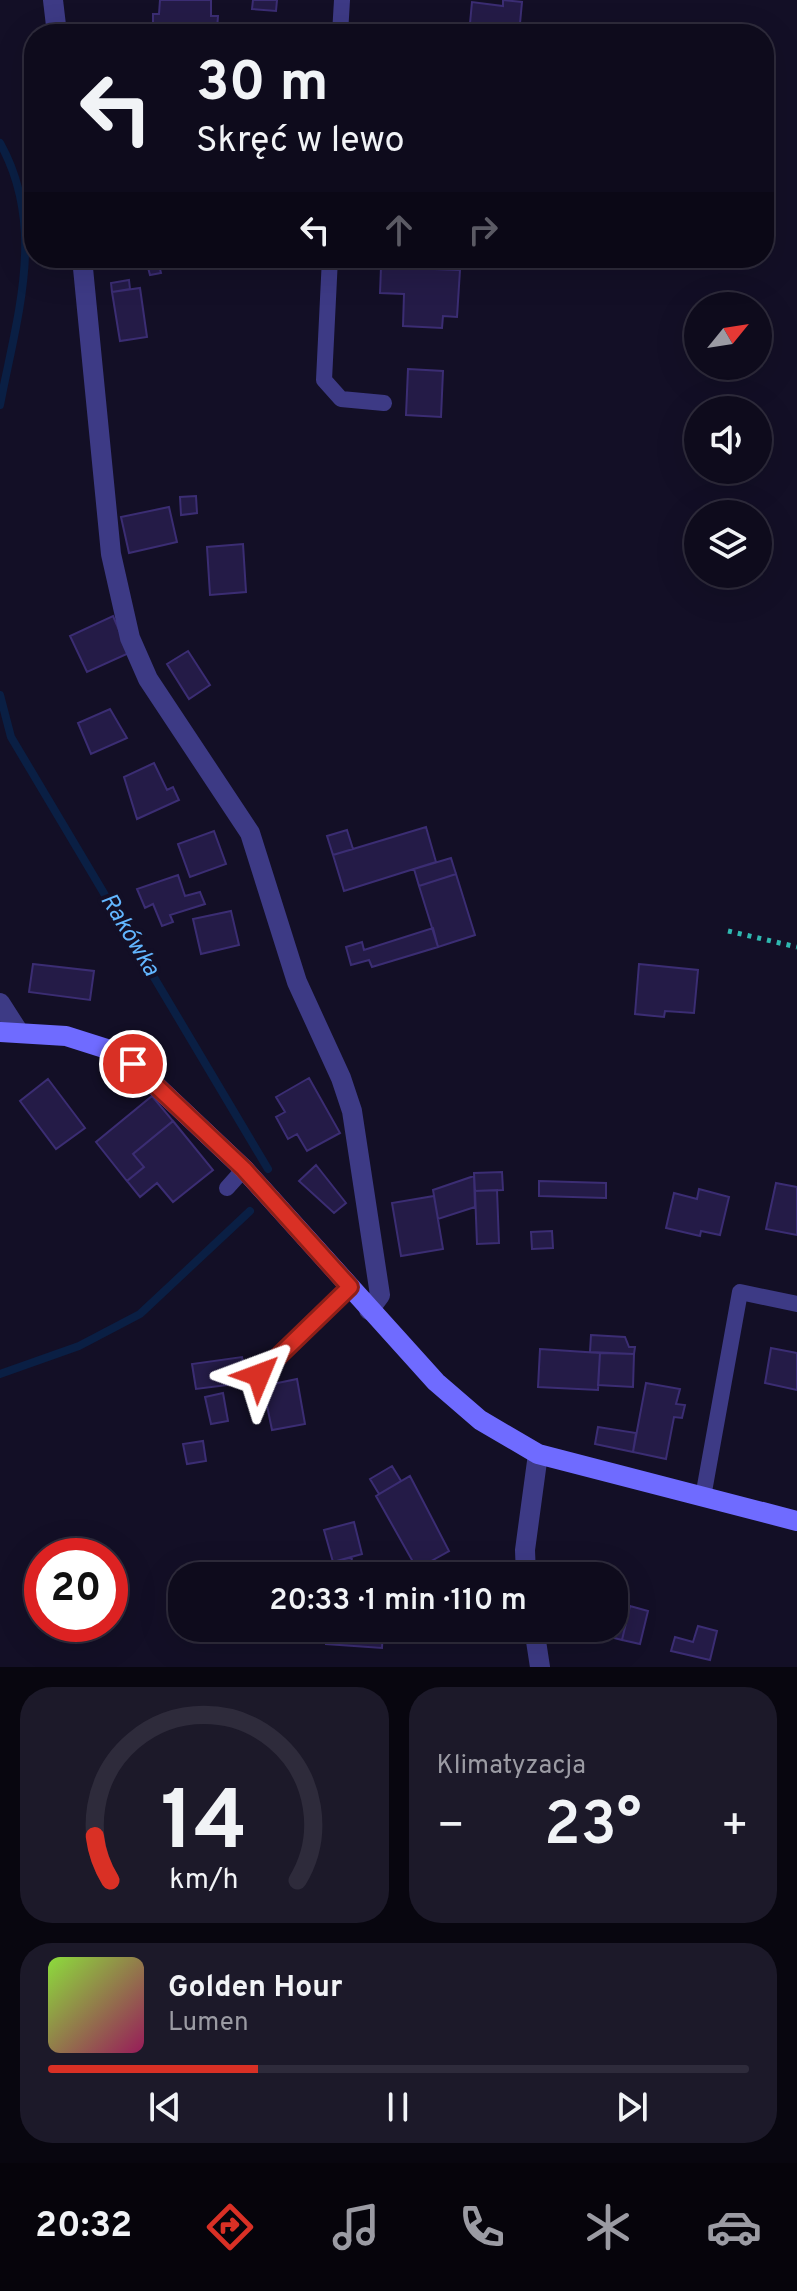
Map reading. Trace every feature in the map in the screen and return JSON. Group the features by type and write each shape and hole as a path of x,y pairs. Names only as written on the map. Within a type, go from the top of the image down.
{"street":[{"path":"53,0 56,24"},
{"path":"83,268 111,554 130,638 148,679 250,833 297,982 341,1078 352,1111 380,1295 369,1310"},
{"path":"0,1003 9,1032 66,1036 107,1049 133,1064 244,1169 436,1382 480,1420 538,1454 797,1521"},
{"path":"525,1562 538,1454"},
{"path":"536,1642 540,1667"}],"lane":[{"path":"341,24 342,0"},
{"path":"330,268 324,380 341,399 384,403"},
{"path":"227,1188 244,1169"},
{"path":"259,1375 350,1287"},
{"path":"703,1497 740,1292 797,1304"}],"path":[{"path":"728,931 797,947"}],"building":[{"path":"160,0 211,0 211,16 218,16 217,24 153,24 153,14 159,14"},
{"path":"253,0 277,0 276,11 252,9"},
{"path":"503,0 522,2 520,24 470,24 472,2 503,6"},
{"path":"148,268 160,268 161,273 150,275"},
{"path":"381,268 460,270 457,317 443,316 442,328 403,326 404,294 380,293"},
{"path":"129,280 130,289 112,292 111,283"},
{"path":"140,288 147,337 120,341 112,292"},
{"path":"408,369 443,371 441,417 406,415"},
{"path":"196,496 197,513 181,515 180,497"},
{"path":"169,507 177,542 129,553 121,517"},
{"path":"243,544 246,592 210,595 207,547"},
{"path":"113,616 129,653 87,672 70,636"},
{"path":"188,651 210,685 189,699 167,664"},
{"path":"110,709 127,738 91,754 78,723"},
{"path":"154,763 167,790 173,787 179,800 137,819 124,777"},
{"path":"426,827 436,862 344,891 333,855"},
{"path":"347,830 353,849 333,855 327,836"},
{"path":"214,831 226,864 190,877 178,844"},
{"path":"451,858 456,874 419,886 414,869"},
{"path":"456,874 475,935 438,947 419,886"},
{"path":"178,875 185,896 200,892 205,904 170,915 173,922 162,926 153,904 145,908 137,889"},
{"path":"231,911 239,945 201,954 193,919"},
{"path":"433,928 438,947 372,967 369,960 351,965 346,947 362,942 364,950"},
{"path":"33,964 94,971 90,1000 29,992"},
{"path":"639,964 698,970 694,1013 665,1011 664,1017 635,1014"},
{"path":"309,1078 340,1133 307,1151 297,1134 288,1139 276,1117 285,1112 276,1097"},
{"path":"48,1079 85,1128 56,1149 20,1101"},
{"path":"152,1096 173,1121 133,1154 144,1167 127,1181 96,1142"},
{"path":"173,1121 213,1170 173,1202 157,1183 140,1197 127,1181 144,1167 133,1154"},
{"path":"316,1165 346,1203 334,1213 299,1181"},
{"path":"502,1172 503,1190 475,1191 474,1173"},
{"path":"474,1176 475,1207 438,1219 433,1190"},
{"path":"539,1181 606,1183 606,1198 539,1196"},
{"path":"776,1183 797,1187 797,1235 766,1229"},
{"path":"699,1189 729,1197 720,1235 701,1231 700,1236 666,1228 674,1193 697,1199"},
{"path":"497,1190 499,1243 477,1244 475,1191"},
{"path":"434,1196 443,1249 401,1256 392,1203"},
{"path":"552,1231 553,1248 532,1249 531,1232"},
{"path":"591,1335 625,1337 629,1347 635,1347 634,1354 590,1352"},
{"path":"771,1348 797,1353 797,1390 765,1383"},
{"path":"540,1349 600,1353 598,1390 538,1387"},
{"path":"600,1353 634,1354 633,1387 598,1385"},
{"path":"242,1357 246,1377 243,1383 196,1389 192,1364"},
{"path":"297,1379 305,1424 272,1430 263,1386"},
{"path":"646,1383 680,1389 676,1404 685,1405 682,1418 674,1417 666,1459 633,1452"},
{"path":"223,1393 228,1421 211,1424 205,1397"},
{"path":"598,1427 636,1433 633,1452 595,1444"},
{"path":"203,1441 206,1461 187,1464 183,1444"},
{"path":"392,1466 401,1481 379,1494 370,1479"},
{"path":"410,1476 449,1551 429,1562 413,1562 376,1496"},
{"path":"354,1522 362,1554 333,1562 324,1530"},
{"path":"352,1557 351,1562 333,1562"},
{"path":"630,1606 648,1611 640,1644 628,1641"},
{"path":"698,1626 717,1631 710,1660 671,1651 675,1637 693,1642"},
{"path":"326,1642 382,1642 382,1648"}],"waterway":[{"name":"Rakówka","path":"0,143 14,175 24,228"},
{"name":"Rakówka","path":"0,405 24,268"},
{"name":"Rakówka","path":"0,695 11,737 268,1169"},
{"name":"Rakówka","path":"0,1374 79,1346 140,1314 250,1211"}],"route":[{"path":"133,1064 162,1088 244,1169 350,1287 259,1375"}]}
